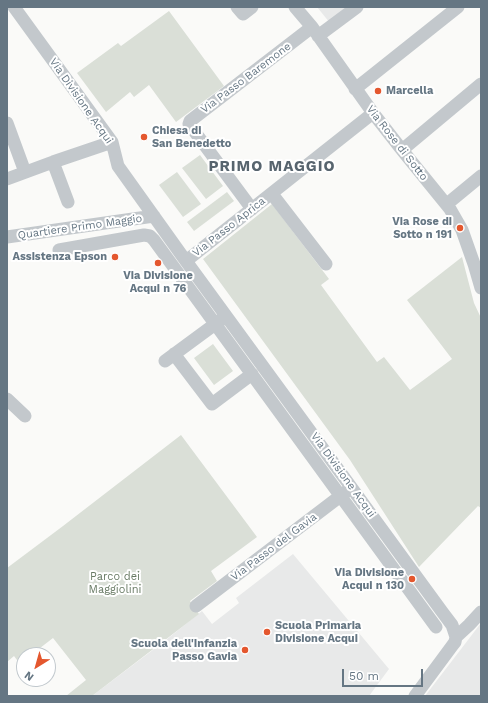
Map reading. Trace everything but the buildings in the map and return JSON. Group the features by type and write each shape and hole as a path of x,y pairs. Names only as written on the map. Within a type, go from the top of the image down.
{"street":[{"name":"Via Divisione Acqui","path":"14,7 112,142 118,166 452,625 456,637"},
{"path":"237,7 243,14 252,7"},
{"name":"Via Rose di Sotto","path":"296,7 373,113 447,204 478,263 481,288"},
{"path":"315,32 357,7"},
{"path":"355,89 458,7"},
{"name":"Via Passo Baremone","path":"252,209 190,124 190,121 315,32"},
{"path":"402,150 481,84"},
{"name":"Via Passo Aprica","path":"185,259 272,194 373,113"},
{"path":"7,123 25,172"},
{"path":"7,179 112,142"},
{"path":"53,162 68,202"},
{"path":"447,204 481,176"},
{"name":"Via Passo Aprica","path":"272,194 326,264"},
{"name":"Quartiere Primo Maggio","path":"7,237 154,216"},
{"path":"87,225 91,244"},
{"name":"Via Divisione Acqui","path":"59,250 144,235 150,236 436,627"},
{"path":"172,265 185,259"},
{"path":"226,316 169,357 212,404 252,374"},
{"path":"7,400 25,416"},
{"name":"Via Passo del Gavia","path":"196,606 352,488"},
{"path":"415,696 455,642 456,637 469,626 481,612"}],"shaded area":[{"path":"317,7 351,7 330,23"},
{"name":"Scuola Primaria Divisione Acqui","path":"293,554 389,669 369,696 92,696 202,611 212,624 239,603 236,598"},
{"path":"481,623 481,696 425,696"}],"green space":[{"path":"169,11 224,86 176,122 149,85 134,97 130,92 106,112 77,73 118,43 121,46"},
{"path":"200,155 223,186 206,199 182,168"},
{"path":"177,172 201,204 183,217 159,185"},
{"path":"227,192 234,201 194,231 187,222"},
{"path":"272,204 329,279 321,285 377,362 384,357 410,390 452,359 407,300 462,257 474,303 481,318 481,508 478,506 419,567 350,460 203,259"},
{"path":"213,344 233,371 214,385 194,358"},
{"name":"Parco dei Maggiolini","path":"181,435 257,537 211,571 217,581 190,601 199,614 92,696 66,696 86,680 53,638 41,647 16,647 16,659 14,656 7,662 7,568"}],"place":[{"name":"Marcella","path":"378,91"},
{"name":"Chiesa di San Benedetto","path":"144,137"},
{"name":"Via Rose di Sotto n 191","path":"460,228"},
{"name":"Assistenza Epson","path":"115,257"},
{"name":"Via Divisione Acqui n 76","path":"158,263"},
{"name":"Via Divisione Acqui n 130","path":"412,579"},
{"name":"Scuola Primaria Divisione Acqui","path":"267,632"},
{"name":"Scuola dell'Infanzia Passo Gavia","path":"245,650"}],"district":[{"name":"PRIMO MAGGIO","path":"272,167"}]}
